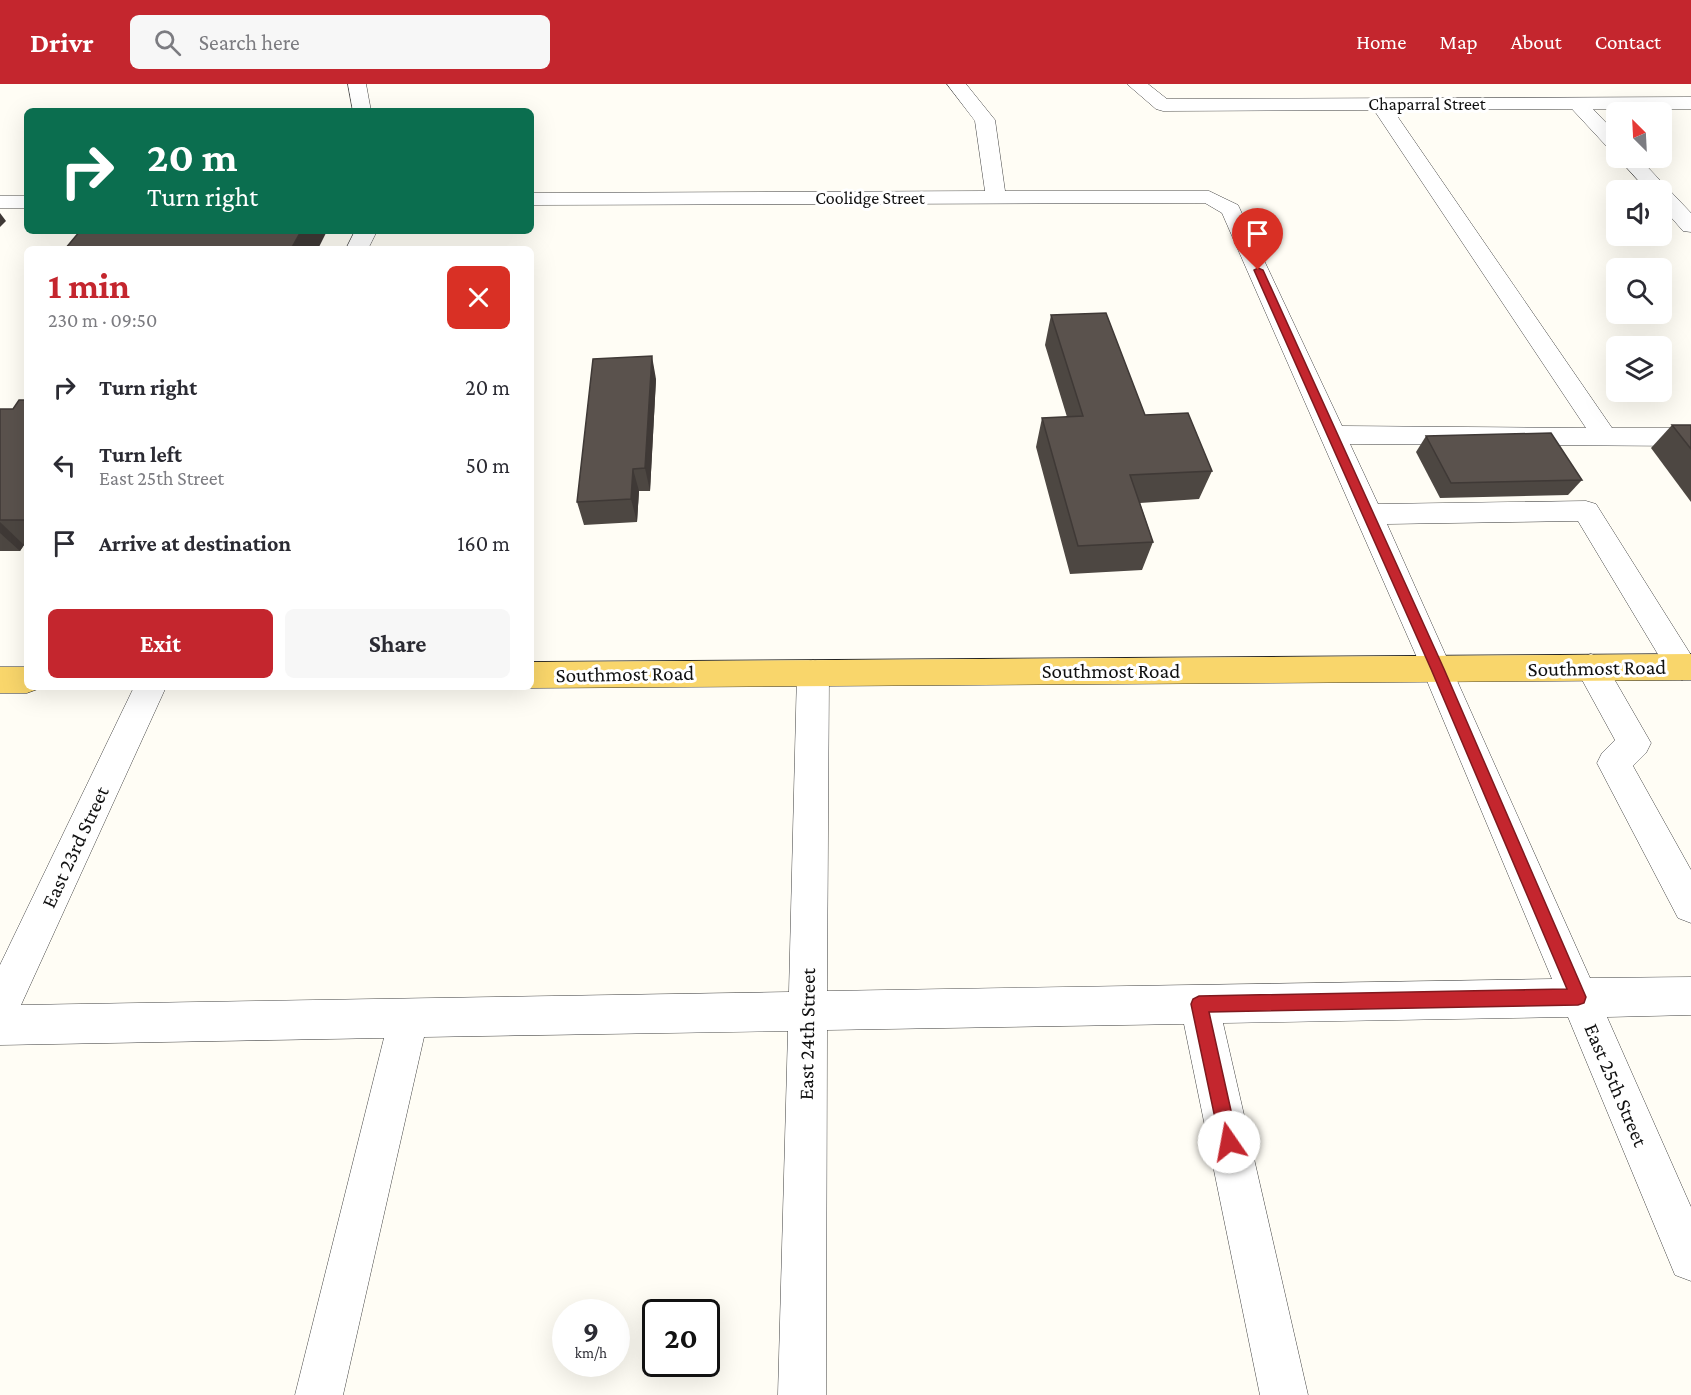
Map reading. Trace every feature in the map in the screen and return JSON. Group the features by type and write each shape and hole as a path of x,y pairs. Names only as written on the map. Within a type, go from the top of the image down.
{"main road":[{"name":"Southmost Road","path":"534,675 1687,667"},
{"path":"0,680 24,680"}],"street":[{"path":"357,84 361,108"},
{"path":"956,84 985,120 996,198"},
{"name":"Chaparral Street","path":"1136,84 1163,105 1606,103"},
{"path":"1314,84 1339,104"},
{"path":"1520,84 1549,104"},
{"path":"1617,84 1642,102"},
{"path":"1577,103 1606,134"},
{"name":"Chaparral Street","path":"1672,103 1691,103"},
{"path":"1380,104 1605,437"},
{"path":"1637,168 1649,180"},
{"name":"Coolidge Street","path":"534,199 1209,197"},
{"name":"East 25th Street","path":"1209,197 1231,209 1438,669 1691,1259"},
{"path":"0,202 24,202"},
{"path":"1672,205 1691,226"},
{"path":"1333,435 1691,438"},
{"path":"1368,514 1586,511 1687,667"},
{"path":"1591,667 1634,742 1614,763 1691,906"},
{"name":"East 24th Street","path":"802,1395 813,673"},
{"name":"East 23rd Street","path":"0,1007 149,690"},
{"path":"0,1025 1691,996"},
{"path":"1199,1004 1284,1395"},
{"path":"319,1395 409,1017"}],"building":[{"path":"78,234 299,234 293,246 68,246"},
{"path":"1106,313 1145,415 1188,413 1212,471 1130,475 1153,542 1078,546 1042,418 1083,416 1051,315"},
{"path":"652,356 645,468 633,469 631,499 577,502 593,359"},
{"path":"19,400 24,400 24,520 0,520 0,409 13,409"},
{"path":"1672,425 1691,425 1691,449"},
{"path":"1551,433 1582,480 1451,483 1426,436"}],"route":[{"path":"1229,1142 1199,1004 1578,997 1438,669 1258,270"}]}
